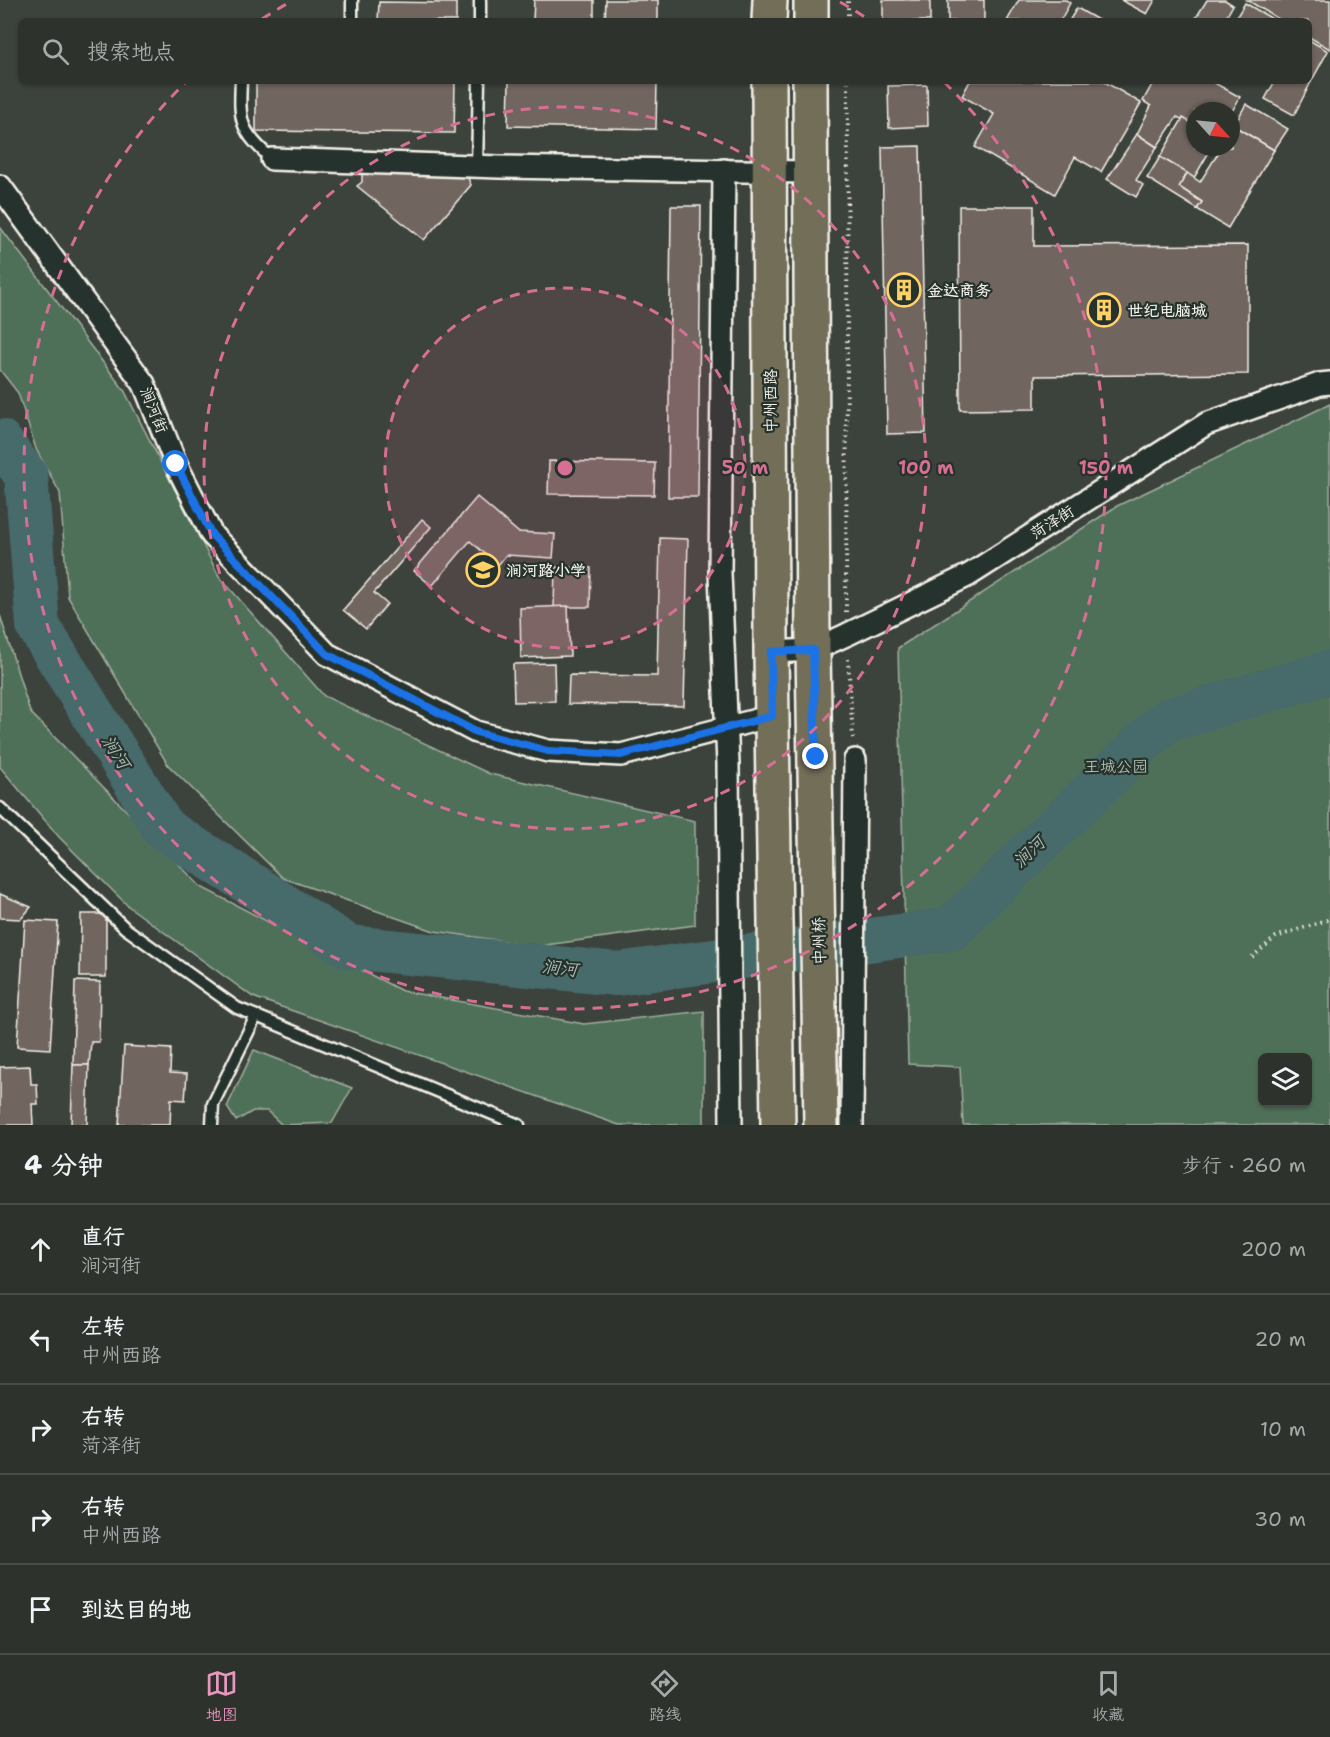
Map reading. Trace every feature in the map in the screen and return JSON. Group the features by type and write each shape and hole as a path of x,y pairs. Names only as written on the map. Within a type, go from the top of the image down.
{"main road":[{"path":"769,18 770,0"},
{"path":"811,0 811,18"},
{"name":"中州西路","path":"769,84 771,652 778,1125"},
{"path":"810,84 813,650"},
{"name":"中州桥","path":"813,650 821,1125"}],"street":[{"path":"272,159 477,166 809,172"},
{"path":"724,170 720,573 728,764 731,1125"},
{"name":"涧河街","path":"0,186 144,384 176,464 212,535 327,654 476,732 548,751 621,755 772,716"},
{"name":"菏泽街","path":"771,652 813,650 846,635 969,575 1206,424 1320,384 1330,383"},
{"path":"852,1125 855,760"}],"lane":[{"path":"352,0 352,18"},
{"path":"480,0 480,18"},
{"path":"241,84 239,117 252,142 272,159"},
{"path":"477,166 479,84"},
{"path":"0,808 125,927 237,1008 519,1125"},
{"path":"212,1125 213,1104 256,1016"}],"path":[{"path":"848,0 848,18"},
{"path":"848,84 846,635 855,760"},
{"path":"1252,957 1276,937 1330,920"}],"green space":[{"path":"0,227 124,390 219,576 324,696 490,774 695,821 695,925 538,946 434,931 283,878 168,765 68,597 60,493 36,449 18,393 0,370"},
{"name":"王城公园","path":"1330,404 1330,1125 963,1125 960,1067 908,1064 898,648 1117,506"},
{"path":"0,615 30,712 201,887 402,991 584,1024 704,1011 704,1125 619,1125 253,997 128,906 59,837 0,767"},
{"path":"254,1050 352,1088 332,1123 282,1125 267,1111 253,1111 236,1121 227,1107"}],"building":[{"path":"534,0 594,0 594,18 533,18"},
{"path":"606,0 658,0 658,18 605,18"},
{"path":"883,0 930,0 930,18 883,18"},
{"path":"948,0 984,0 984,18 948,18"},
{"path":"1019,0 1066,0 1070,3 1062,18 1009,18"},
{"path":"1121,0 1155,0 1147,14"},
{"path":"1207,0 1225,0 1233,5 1226,18 1196,18"},
{"path":"1247,0 1330,0 1330,49 1312,39 1312,18 1277,18"},
{"path":"379,2 456,3 456,18 378,18"},
{"path":"1245,3 1271,18 1236,18"},
{"path":"1077,8 1095,18 1071,18"},
{"path":"1312,42 1328,51 1312,80"},
{"path":"256,84 455,84 454,133 256,131"},
{"path":"509,84 657,84 656,129 508,126"},
{"path":"968,84 1108,84 1141,103 1101,172 1075,157 1055,194 975,147 994,114 962,96"},
{"path":"1152,84 1216,84 1240,97 1237,102 1186,102 1186,121 1177,117 1157,147 1137,134 1151,106 1143,101"},
{"path":"1273,84 1310,84 1294,115 1265,99"},
{"path":"927,85 928,126 889,128 888,86"},
{"path":"1246,104 1288,129 1274,150 1240,130 1240,115"},
{"path":"1183,118 1186,120 1186,156 1207,156 1194,178 1160,157"},
{"path":"1240,130 1274,150 1228,228 1197,209 1202,202 1179,187 1187,173 1200,182 1216,156 1240,156"},
{"path":"1137,134 1157,147 1136,180 1143,185 1136,197 1107,179"},
{"name":"金达商务","path":"920,146 926,433 887,434 882,147"},
{"path":"1160,157 1187,173 1179,187 1202,202 1197,209 1147,178"},
{"path":"362,166 464,169 471,185 424,240 357,186 362,182"},
{"path":"671,206 701,206 698,497 668,497"},
{"name":"世纪电脑城","path":"959,206 1034,206 1034,246 1248,245 1248,374 1035,376 1035,409 960,410"},
{"path":"549,461 655,463 654,495 548,494"},
{"path":"477,497 518,532 555,534 553,558 506,555 498,565 470,541 432,586 414,571"},
{"path":"422,519 431,527 374,593 387,604 366,629 343,610"},
{"path":"660,538 688,539 684,706 568,704 569,675 657,676"},
{"path":"555,567 591,568 590,607 554,607"},
{"path":"568,606 570,656 521,658 520,608"},
{"path":"554,663 555,701 514,702 513,664"},
{"path":"0,894 31,907 21,919 0,918"},
{"path":"81,914 106,914 106,977 80,977"},
{"path":"25,920 58,922 50,1049 17,1047"},
{"path":"75,981 100,982 99,1042 91,1042 89,1065 73,1065"},
{"path":"124,1046 171,1049 170,1073 187,1074 185,1100 171,1099 170,1125 119,1125"},
{"path":"73,1065 89,1065 87,1125 71,1125"},
{"path":"30,1066 31,1084 37,1084 38,1104 32,1104 33,1125 0,1125 0,1067"}],"waterway":[{"name":"涧河","path":"0,441 26,475 38,626 164,829 349,947 617,974 951,929 1165,721 1330,672"}],"place":[{"name":"金达商务","path":"904,290"},
{"name":"世纪电脑城","path":"1104,310"},
{"name":"涧河路小学","path":"483,570"}],"route":[{"path":"176,464 212,535 327,654 476,732 548,751 621,755 772,716 771,652 813,650 816,757"}]}
